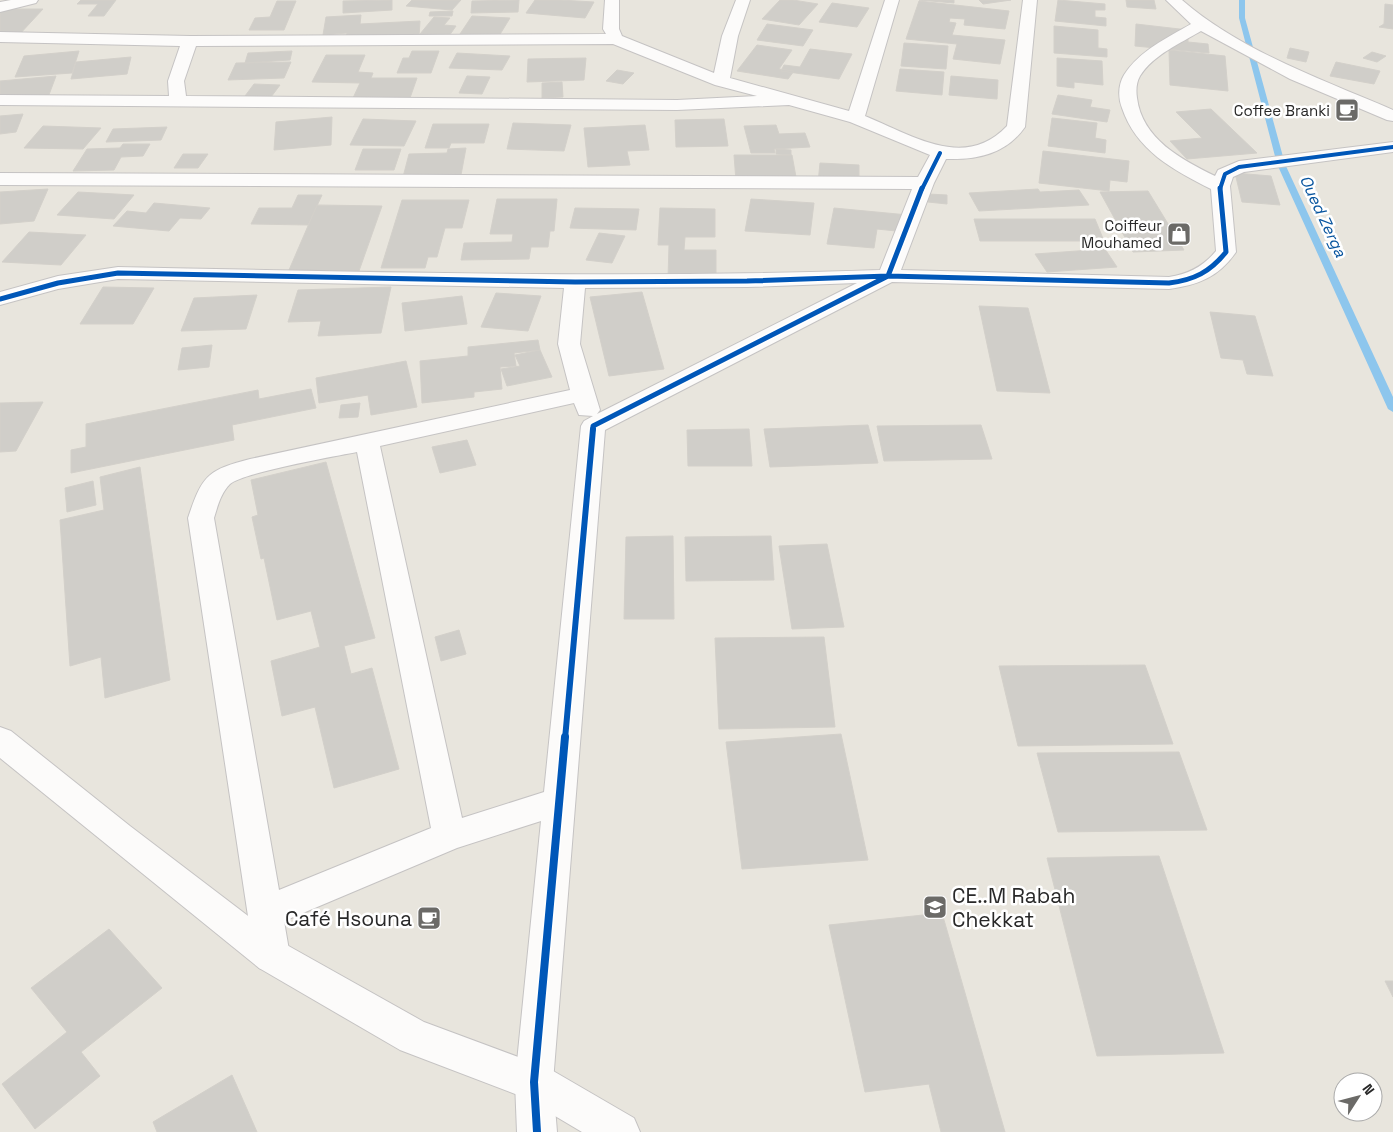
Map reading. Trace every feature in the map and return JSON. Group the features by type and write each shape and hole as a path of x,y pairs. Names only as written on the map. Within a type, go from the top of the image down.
{"street":[{"path":"0,7 31,0"},
{"path":"612,0 611,29 616,39"},
{"path":"721,81 730,36 742,0"},
{"path":"856,118 892,0"},
{"path":"0,37 190,41 616,39 721,81 856,118 940,153 970,154 991,148 1006,140 1016,127 1030,0"},
{"path":"1173,0 1201,25 1296,76 1393,116"},
{"path":"1201,25 1165,47 1134,72 1126,90 1134,121 1152,145 1177,165 1220,186"},
{"path":"178,101 176,81 190,41"},
{"path":"0,100 677,105 788,100"},
{"path":"0,299 47,283 118,273 575,282 747,281 888,276 1168,283 1188,281 1215,268 1226,252 1220,186 1225,174 1239,167 1393,147"},
{"path":"592,426 888,276 924,183 940,153"},
{"path":"0,179 924,183"},
{"path":"537,1132 534,1082 592,426 569,344 575,282"},
{"path":"272,956 201,518 210,491 223,476 583,394"},
{"path":"367,442 450,836"},
{"path":"0,740 118,836 272,956 413,1037 534,1082 620,1132"},
{"path":"265,912 450,836 559,801"}],"building":[{"path":"81,0 116,0 104,16 88,16 98,4 77,4"},
{"path":"392,0 392,10 343,13 343,1"},
{"path":"412,0 461,0 452,10 406,6"},
{"path":"519,0 518,12 471,13 472,1"},
{"path":"535,0 594,2 585,18 526,13"},
{"path":"780,0 818,4 799,25 762,19"},
{"path":"919,0 954,0 954,3"},
{"path":"979,0 1011,0 983,4"},
{"path":"1058,0 1105,4 1105,10 1095,10 1095,17 1106,18 1106,26 1055,21"},
{"path":"1126,0 1154,0 1156,9 1127,7"},
{"path":"277,1 296,1 284,30 249,30 255,18 270,17"},
{"path":"919,1 1009,11 1005,29 964,25 965,19 950,18 949,22 956,23 952,35 1005,40 1000,64 953,59 957,44 906,39"},
{"path":"832,3 869,8 857,27 819,22"},
{"path":"1385,4 1393,5 1393,29 1379,27 1384,24"},
{"path":"0,9 43,9 18,36 0,36"},
{"path":"453,11 452,16 429,16 430,12"},
{"path":"361,15 360,24 420,21 419,37 345,41 347,33 323,35 326,17"},
{"path":"472,16 510,18 499,36 460,34"},
{"path":"434,17 450,18 444,25 456,26 449,36 420,34"},
{"path":"767,24 813,30 803,46 757,40"},
{"path":"1136,24 1188,30 1188,42 1208,44 1209,53 1135,46"},
{"path":"1054,26 1098,30 1098,48 1107,49 1107,57 1054,53"},
{"path":"904,43 948,46 946,69 901,66"},
{"path":"757,45 792,50 779,69 794,71 788,79 737,71"},
{"path":"1290,48 1309,52 1306,62 1287,58"},
{"path":"810,49 852,54 839,79 781,71 784,65 800,67"},
{"path":"1169,50 1225,56 1228,91 1170,85"},
{"path":"79,51 72,73 15,77 24,56"},
{"path":"292,51 290,60 245,63 248,53"},
{"path":"412,51 439,51 431,73 397,73 403,58 409,58"},
{"path":"1372,52 1386,56 1377,62 1363,58"},
{"path":"457,53 510,56 502,70 449,68"},
{"path":"326,55 365,55 358,72 373,73 371,78 417,78 410,98 353,98 360,83 312,82"},
{"path":"131,57 127,74 71,79 76,62"},
{"path":"586,58 584,80 527,82 528,59"},
{"path":"1057,58 1102,61 1103,85 1074,82 1074,88 1057,86"},
{"path":"291,62 284,78 228,80 236,63"},
{"path":"1336,62 1380,71 1374,84 1330,76"},
{"path":"900,69 944,72 942,95 896,91"},
{"path":"617,70 634,73 623,84 606,81"},
{"path":"56,76 47,100 0,104 0,81"},
{"path":"467,76 490,77 482,94 459,93"},
{"path":"951,76 998,80 997,99 949,95"},
{"path":"562,82 563,97 542,98 542,83"},
{"path":"254,84 280,85 271,97 245,96"},
{"path":"1058,95 1092,100 1090,107 1110,110 1107,122 1052,114"},
{"path":"1211,109 1257,153 1187,159 1170,141 1202,138 1176,112"},
{"path":"23,114 16,132 0,134 0,116"},
{"path":"332,117 331,145 274,150 276,122"},
{"path":"1052,118 1097,123 1095,138 1106,140 1105,153 1048,146"},
{"path":"363,119 416,121 404,146 350,145"},
{"path":"724,119 728,146 676,147 675,120"},
{"path":"513,123 571,125 564,151 507,149"},
{"path":"433,124 489,124 484,143 451,143 449,148 425,148"},
{"path":"645,125 649,150 627,151 630,165 588,167 584,128"},
{"path":"776,125 779,134 805,133 810,147 774,149 775,153 751,153 744,126"},
{"path":"43,126 101,128 83,149 24,148"},
{"path":"167,127 161,140 106,142 113,129"},
{"path":"123,144 150,144 143,156 121,157 114,170 73,171 87,149 120,148"},
{"path":"466,148 461,175 403,177 409,154 447,153 448,149"},
{"path":"363,149 401,149 394,170 355,170"},
{"path":"776,149 791,150 791,155 776,154"},
{"path":"1043,151 1129,161 1127,182 1110,180 1109,191 1039,183"},
{"path":"183,154 208,154 198,168 174,168"},
{"path":"734,155 792,155 796,177 736,181"},
{"path":"820,163 859,165 859,185 818,183"},
{"path":"1235,173 1271,176 1280,205 1242,202"},
{"path":"48,189 34,221 0,224 0,192"},
{"path":"1038,189 1040,192 1079,190 1089,205 979,211 969,193"},
{"path":"1148,191 1184,250 1133,252 1100,192"},
{"path":"78,192 134,195 114,219 57,215"},
{"path":"928,194 947,195 947,204 928,202"},
{"path":"298,195 322,195 308,225 251,224 259,208 292,208"},
{"path":"497,199 557,199 554,231 550,231 548,247 531,247 529,259 461,260 464,243 512,242 513,234 490,234"},
{"path":"751,199 814,203 810,235 745,231"},
{"path":"402,200 469,200 462,228 445,228 437,257 428,257 425,268 381,268"},
{"path":"154,203 210,208 201,219 180,218 169,231 113,226 127,211 146,213"},
{"path":"317,205 382,206 359,271 289,270"},
{"path":"575,208 639,209 636,230 570,228"},
{"path":"660,208 715,209 715,237 685,237 684,250 716,250 716,278 668,278 669,245 658,245"},
{"path":"834,208 908,215 906,232 877,229 874,248 827,244"},
{"path":"974,219 1095,219 1104,241 980,241"},
{"path":"29,232 86,235 61,265 2,262"},
{"path":"599,233 625,236 612,263 586,260"},
{"path":"1105,249 1117,267 1047,272 1035,254"},
{"path":"103,287 154,288 133,324 80,324"},
{"path":"391,287 381,333 318,336 321,321 288,322 298,290"},
{"path":"642,292 664,369 609,376 590,297"},
{"path":"496,293 541,296 528,331 481,327"},
{"path":"257,295 246,329 181,331 194,298"},
{"path":"462,296 467,324 405,331 402,303"},
{"path":"979,306 1028,308 1050,393 997,391"},
{"path":"1210,312 1255,316 1273,376 1247,374 1243,360 1221,358"},
{"path":"538,340 540,350 514,353 516,366 500,367 502,389 474,392 474,397 422,403 420,361 468,356 468,347"},
{"path":"212,345 209,367 178,370 182,348"},
{"path":"540,350 552,377 507,386 501,369 520,366 515,355"},
{"path":"406,361 417,407 371,415 368,395 319,403 316,378"},
{"path":"311,389 316,408 232,425 234,440 71,473 71,450 86,447 86,424 258,390 259,399"},
{"path":"43,402 16,451 0,452 0,403"},
{"path":"360,403 358,417 339,418 341,405"},
{"path":"868,425 878,463 770,467 764,429"},
{"path":"981,425 992,459 884,461 877,426"},
{"path":"749,429 752,466 688,466 687,430"},
{"path":"467,440 476,465 440,473 432,447"},
{"path":"326,462 375,638 344,646 351,674 372,668 399,769 334,788 315,707 282,716 271,661 320,647 311,611 277,620 264,558 261,559 252,517 258,515 251,480"},
{"path":"140,467 170,680 105,698 101,657 70,666 60,520 104,510 100,477"},
{"path":"93,481 96,505 67,512 65,488"},
{"path":"673,536 674,619 624,619 626,537"},
{"path":"771,536 774,580 686,581 685,537"},
{"path":"827,544 844,627 792,629 779,546"},
{"path":"459,630 466,654 441,661 435,637"},
{"path":"824,637 835,727 719,729 715,638"},
{"path":"1145,665 1173,744 1018,746 999,666"},
{"path":"841,734 868,860 742,869 726,742"},
{"path":"1179,752 1207,830 1058,832 1037,753"},
{"path":"1159,856 1224,1053 1097,1056 1047,858"},
{"path":"942,913 1005,1132 941,1132 929,1084 865,1092 829,925"},
{"path":"109,929 162,988 81,1052 100,1076 35,1129 2,1084 67,1032 31,988"},
{"path":"1385,981 1393,981 1393,997"},
{"path":"232,1075 257,1132 157,1132 153,1122"}],"waterway":[{"name":"Oued Zerga","path":"1242,0 1242,18 1281,164 1393,409"}],"cycle path":[{"path":"0,299 58,283 118,273 575,282 747,281 888,276 1169,283 1201,275 1214,266 1226,252 1220,186 1225,174 1239,167 1393,147"},
{"path":"537,1132 534,1082 593,426 888,276 924,183 940,153"}],"place":[{"name":"Coffee Branki","path":"1347,110"},
{"name":"Coiffeur Mouhamed","path":"1179,234"},
{"name":"CE..M Rabah Chekkat","path":"935,907"},
{"name":"Café Hsouna","path":"429,918"}]}
